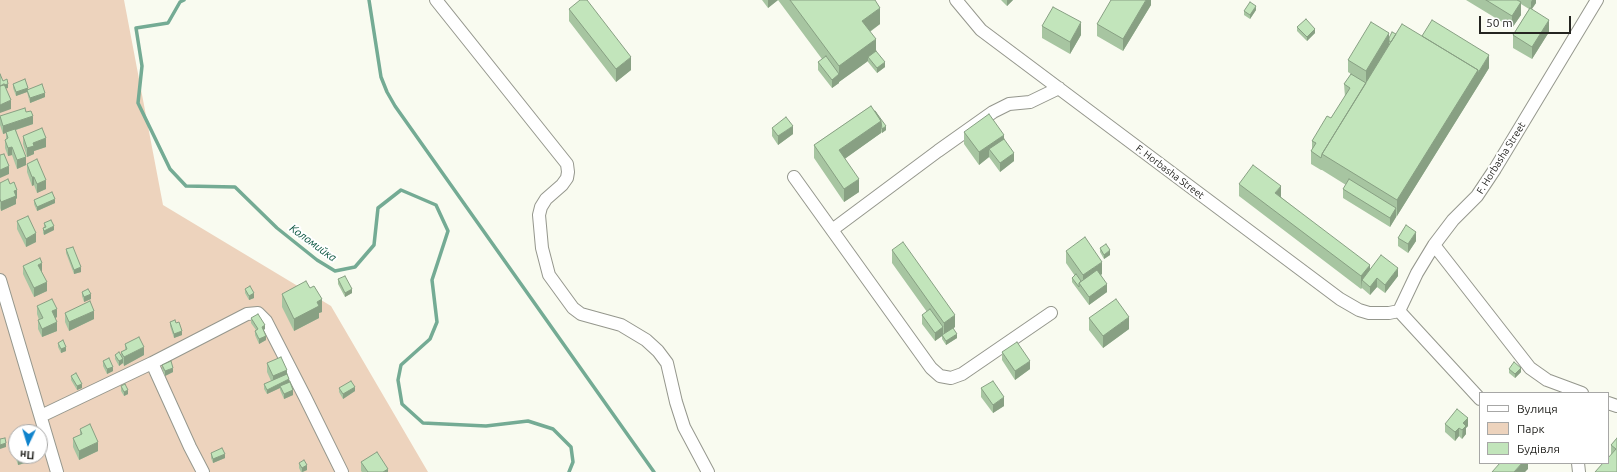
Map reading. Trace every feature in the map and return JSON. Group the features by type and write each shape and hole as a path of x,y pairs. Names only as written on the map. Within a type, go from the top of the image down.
{"street":[{"path":"436,0 567,164 567,178 562,186 546,199 541,207 539,215 542,248 549,275 573,308 581,314 621,325 646,340 658,351 667,363 676,402 684,427 708,472"},
{"name":"F. Horbasha Street","path":"956,0 981,30 1340,300 1359,310 1370,313 1389,313 1399,311 1417,273 1434,245 1453,220 1477,196 1488,180 1597,0"},
{"path":"832,230 993,112 1009,104 1030,102 1059,88"},
{"path":"794,176 931,368 940,376 951,378 962,374 1051,313"},
{"path":"1434,245 1530,368 1547,380 1579,392"},
{"path":"0,280 57,472"},
{"path":"1399,311 1479,398"},
{"path":"41,416 152,363 247,314 258,313 266,321 342,472"},
{"path":"152,363 203,472"}],"green space":[{"path":"0,0 124,0 163,205 331,306 428,472 0,472"}],"building":[{"path":"580,0 587,0 631,57 616,69 569,9"},
{"path":"790,0 875,0 880,8 862,21 876,39 839,66"},
{"path":"1111,0 1146,0 1123,39 1097,24"},
{"path":"1486,0 1517,0 1521,2 1512,16"},
{"path":"1250,2 1256,6 1250,15 1244,11"},
{"path":"1053,7 1081,22 1070,42 1042,26"},
{"path":"1530,8 1549,20 1532,47 1513,35"},
{"path":"1306,19 1315,29 1307,37 1297,27"},
{"path":"1432,20 1489,55 1478,73 1478,70 1422,36"},
{"path":"1371,22 1389,33 1366,71 1348,60"},
{"path":"1402,24 1478,70 1397,200 1322,154"},
{"path":"1392,32 1396,34 1391,42 1389,41 1389,38"},
{"path":"876,51 885,62 877,68 868,57"},
{"path":"826,56 839,74 832,80 818,62"},
{"path":"0,74 3,81 7,79 8,84 0,86"},
{"path":"1351,74 1366,83 1322,154 1321,158 1311,151 1316,143 1312,141 1327,116 1331,118 1350,88 1344,84"},
{"path":"25,79 28,88 16,92 13,84"},
{"path":"4,84 11,100 0,105 0,86"},
{"path":"42,84 45,93 30,98 27,90"},
{"path":"871,106 881,121 839,150 859,179 844,189 814,145"},
{"path":"25,108 26,112 31,111 33,116 3,126 0,116"},
{"path":"875,111 886,126 882,129 881,121"},
{"path":"989,114 1004,135 979,152 964,132"},
{"path":"786,117 793,126 778,136 772,128"},
{"path":"42,128 46,138 33,143 34,146 27,148 23,136"},
{"path":"15,129 26,157 17,160 12,147 8,148 5,140 8,138 6,132"},
{"path":"1004,139 1014,153 1000,163 989,149"},
{"path":"4,154 9,166 0,170 0,155"},
{"path":"37,159 46,180 37,184 34,177 32,177 27,164"},
{"path":"1253,165 1281,186 1275,193 1370,265 1361,276 1239,184"},
{"path":"8,179 10,184 14,182 17,190 14,191 16,196 1,202 0,183"},
{"path":"1349,179 1396,208 1390,218 1343,189"},
{"path":"52,192 55,199 37,207 34,200"},
{"path":"28,216 36,233 26,239 17,221"},
{"path":"51,220 54,226 44,231 43,228 46,227 44,223"},
{"path":"1406,225 1416,232 1408,244 1398,238"},
{"path":"1085,237 1102,262 1083,275 1066,251"},
{"path":"903,242 955,315 944,323 892,250"},
{"path":"1106,244 1110,250 1104,255 1100,248"},
{"path":"73,247 81,267 74,270 66,249"},
{"path":"1381,255 1398,268 1385,285 1377,278 1370,287 1362,280"},
{"path":"40,258 42,263 38,265 47,282 34,288 23,266"},
{"path":"1097,270 1107,284 1089,297 1079,283"},
{"path":"1076,274 1081,281 1079,283 1079,287 1072,278"},
{"path":"345,276 352,289 345,293 338,279"},
{"path":"306,281 310,288 314,286 322,299 317,302 319,306 294,319 282,294"},
{"path":"250,286 254,293 249,296 245,289"},
{"path":"88,289 91,294 84,297 82,292"},
{"path":"52,299 57,309 52,311 57,322 42,329 38,320 43,318 37,306"},
{"path":"1116,299 1129,317 1103,336 1089,318"},
{"path":"90,301 94,311 69,322 65,313"},
{"path":"930,309 943,327 935,333 922,315"},
{"path":"258,314 265,325 262,327 266,336 259,339 255,331 258,329 251,318"},
{"path":"175,320 176,323 179,322 182,331 174,334 170,322"},
{"path":"953,328 957,334 946,341 942,335"},
{"path":"139,337 144,347 124,357 121,352 127,349 125,344"},
{"path":"63,340 66,347 61,349 58,343"},
{"path":"1017,342 1030,361 1015,371 1002,352"},
{"path":"119,352 123,359 119,361 115,355"},
{"path":"281,357 287,370 273,376 267,363"},
{"path":"109,358 113,367 107,369 103,361"},
{"path":"171,361 173,368 165,371 162,365"},
{"path":"1514,362 1521,368 1515,374 1509,369"},
{"path":"76,373 82,384 77,386 71,376"},
{"path":"287,374 289,379 267,390 264,384"},
{"path":"351,381 355,387 343,394 339,388"},
{"path":"993,381 1004,397 993,405 981,388"},
{"path":"290,382 293,390 284,394 280,386"},
{"path":"125,384 128,390 124,392 121,386"},
{"path":"1457,409 1468,418 1463,423 1466,426 1462,430 1459,428 1455,432 1445,424"},
{"path":"90,424 98,442 79,451 73,438 82,434 80,429"},
{"path":"5,438 6,443 0,445 0,439"},
{"path":"1617,438 1617,472 1595,472 1602,464 1609,464 1609,457 1616,449 1611,445"},
{"path":"222,448 225,454 213,459 211,453"},
{"path":"377,452 388,469 383,472 368,472 361,462"},
{"path":"304,460 307,465 302,468 299,463"},
{"path":"1499,464 1521,464 1514,472 1492,472"}],"waterway":[{"name":"Коломийка","path":"184,0 180,2 168,23 136,28 142,66 138,103 170,169 186,186 235,187 277,228 317,260 335,271 355,267 374,245 378,208 401,190 436,205 448,231 432,280 437,322 430,339 401,365 398,380 402,404 423,423 486,426 528,421 553,429 571,447 573,462 569,472"},
{"path":"369,0 381,77 395,106 654,472"}]}
